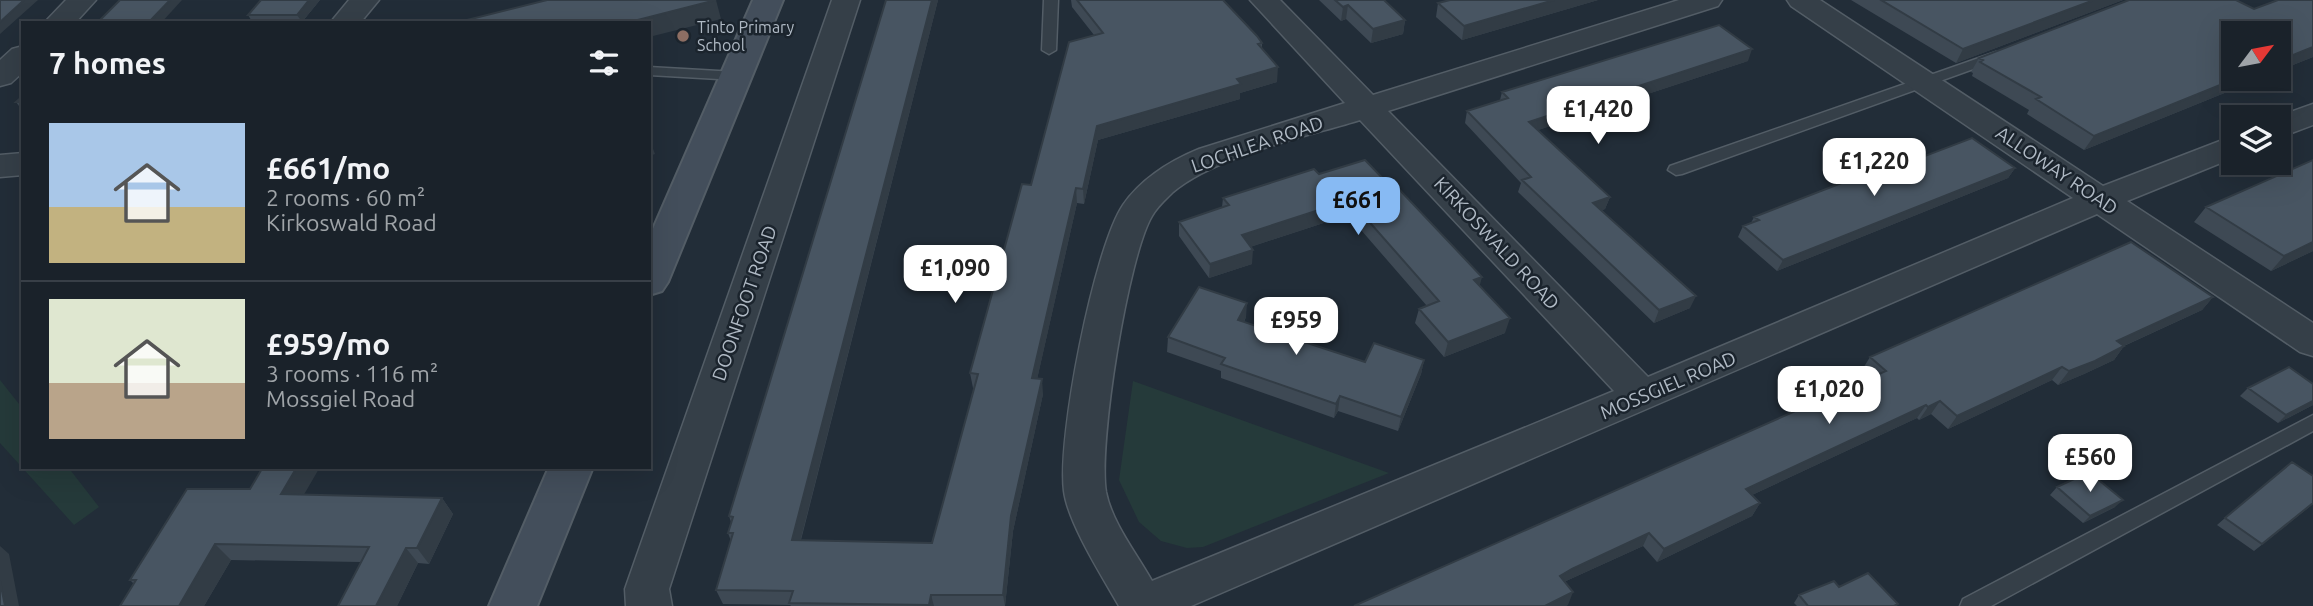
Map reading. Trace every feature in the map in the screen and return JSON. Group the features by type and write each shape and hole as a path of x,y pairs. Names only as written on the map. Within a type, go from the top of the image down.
{"main road":[{"path":"651,277 768,0"},
{"path":"513,606 570,469"}],"street":[{"path":"60,21 82,0"},
{"path":"346,21 365,0"},
{"name":"DOONFOOT ROAD","path":"649,606 647,589 846,0"},
{"name":"KIRKOSWALD ROAD","path":"1264,0 1642,396"},
{"name":"LOCHLEA ROAD","path":"1142,606 1085,493 1083,460 1122,244 1135,215 1150,194 1188,166 1243,145 1369,108 1708,0"},
{"name":"ALLOWAY ROAD","path":"1801,0 2313,342"},
{"path":"0,77 21,57"},
{"path":"2291,123 2313,114"},
{"name":"MOSSGIEL ROAD","path":"1142,606 2101,199 2221,151"},
{"path":"0,166 21,164"}],"lane":[{"path":"1049,50 1051,0"},
{"path":"1676,170 2015,48"},
{"path":"651,71 736,76"},
{"path":"1971,606 2313,422"}],"green space":[{"path":"0,380 21,406 21,466 0,443"},
{"path":"1133,381 1389,473 1203,547 1187,548 1161,541 1139,522 1119,480"},
{"path":"23,469 70,469 99,507 74,525"}],"building":[{"path":"0,0 24,0 0,22"},
{"path":"120,0 170,0 150,21 99,21"},
{"path":"261,0 309,0 297,15 248,15"},
{"path":"547,0 716,0 634,21 463,21"},
{"path":"886,0 932,0 792,540 932,543 978,374 970,373 1022,184 1031,185 1069,42 1103,33 1077,0 1223,0 1257,36 1262,43 1258,44 1278,67 1237,79 1241,84 1097,126 1083,189 1076,188 1032,378 1042,379 1011,516 1003,595 931,595 929,605 789,603 793,591 716,590 733,533 728,533 733,517 729,516"},
{"path":"1335,0 1384,0 1405,20 1373,29 1348,5 1343,7"},
{"path":"1450,0 1554,0 1464,26 1438,3"},
{"path":"1881,0 2094,0 1963,49"},
{"path":"2129,0 2236,0 2254,9 2278,0 2313,0 2313,47 2291,56 2291,21 2221,21 2221,85 2094,136 2036,99 2041,97 1980,62 1983,60 1979,58"},
{"path":"1719,25 1752,49 1529,122 1610,197 1593,203 1696,296 1659,310 1522,180 1531,177 1467,111 1508,98 1502,92"},
{"path":"1972,138 2015,168 1783,260 1743,226 1759,220 1754,217 1857,177 1862,180"},
{"path":"1365,160 1391,187 1396,186 1482,277 1474,280 1510,318 1448,342 1419,309 1439,301 1350,200 1242,235 1253,250 1210,264 1179,222 1229,205 1223,198 1314,169 1319,174"},
{"path":"2313,160 2313,242 2284,256 2206,207 2279,175 2291,175 2291,170"},
{"path":"2131,242 2213,297 2117,341 2124,346 2095,361 2069,371 2062,367 1957,416 1940,401 1928,407 1926,405 1746,489 1760,503 1664,549 1649,533 1560,576 1573,592 1545,606 1354,606 1886,371 1870,357"},
{"path":"1199,287 1247,303 1238,320 1365,362 1374,343 1424,360 1401,417 1340,396 1336,404 1221,364 1225,358 1168,337"},
{"path":"2289,367 2313,384 2313,401 2286,415 2248,388"},
{"path":"2292,462 2313,476 2313,503 2262,544 2225,518"},
{"path":"262,469 296,469 281,494 442,498 417,548 406,548 376,606 338,606 369,547 215,544 179,606 120,606 136,580 130,580 187,489 250,489"},
{"path":"2089,472 2123,500 2090,516 2057,487"},
{"path":"1868,573 1898,604 1808,606 1799,595 1834,581 1839,587"},
{"path":"0,581 5,606 0,606"}],"place":[{"name":"Tinto Primary School","path":"683,36"}]}
